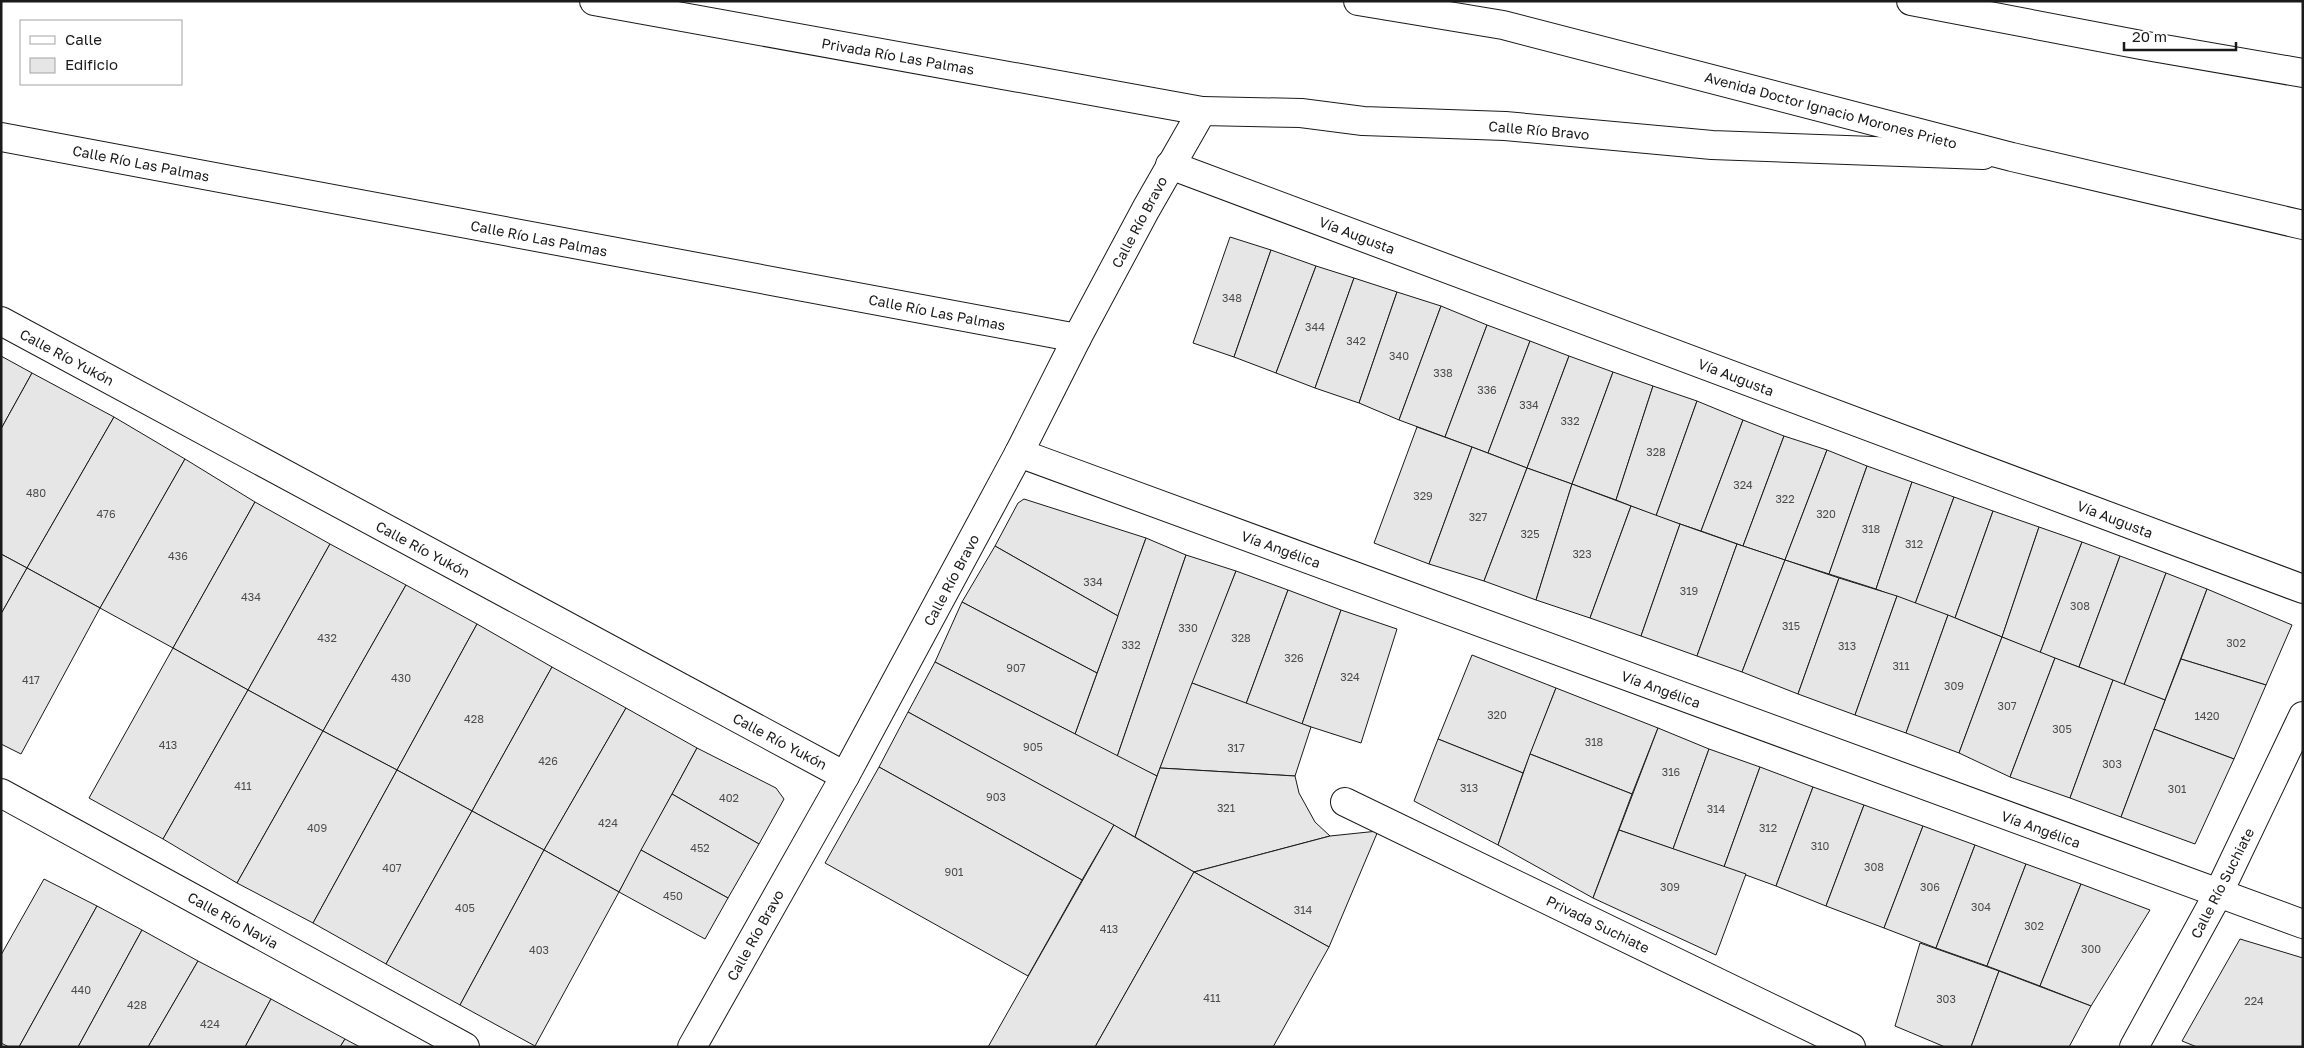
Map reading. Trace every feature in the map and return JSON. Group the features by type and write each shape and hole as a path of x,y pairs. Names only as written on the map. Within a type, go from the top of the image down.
{"street":[{"name":"Privada Río Las Palmas","path":"594,1 1202,111"},
{"name":"Avenida Doctor Ignacio Morones Prieto","path":"1358,1 1503,25 2012,157 2303,225"},
{"path":"1911,1 2141,45 2303,73"},
{"name":"Calle Río Bravo","path":"692,1047 845,776 1020,453 1077,338 1170,165 1202,111 1301,114 1363,121 1505,126 1712,145 2012,157"},
{"name":"Calle Río Las Palmas","path":"1,137 1077,338"},
{"name":"Vía Augusta","path":"1170,165 2303,589"},
{"name":"Calle Río Yukón","path":"1,321 845,776"},
{"name":"Vía Angélica","path":"1020,453 2303,924"},
{"name":"Calle Río Suchiate","path":"2134,1047 2218,894 2303,716"},
{"name":"Calle Río Navia","path":"1,793 465,1047"},
{"name":"Privada Suchiate","path":"1346,802 1851,1047"}],"building":[{"path":"1230,237 1271,250 1234,357 1193,343"},
{"path":"1271,250 1316,266 1276,373 1234,357"},
{"path":"1316,266 1354,278 1315,388 1276,373"},
{"path":"1354,278 1397,292 1359,403 1315,388"},
{"path":"1397,292 1441,306 1399,420 1359,403"},
{"path":"1441,306 1487,325 1445,437 1399,420"},
{"path":"1487,325 1530,341 1488,453 1445,437"},
{"path":"1530,341 1569,356 1527,468 1488,453"},
{"path":"1,356 32,373 1,429"},
{"path":"1569,356 1613,372 1572,484 1527,468"},
{"path":"1613,372 1653,386 1616,500 1572,484"},
{"path":"32,373 114,417 27,568 1,554 1,429"},
{"path":"1653,386 1697,401 1656,516 1616,500"},
{"path":"1697,401 1743,420 1701,531 1656,516"},
{"path":"114,417 185,459 100,608 27,568"},
{"path":"1743,420 1784,436 1743,546 1701,531"},
{"path":"1417,427 1472,447 1429,564 1374,543"},
{"path":"1784,436 1827,450 1785,560 1743,546"},
{"path":"1472,447 1527,468 1484,581 1429,564"},
{"path":"1827,450 1867,466 1829,574 1785,560"},
{"path":"185,459 255,502 173,648 100,608"},
{"path":"1867,466 1912,482 1876,589 1829,574"},
{"path":"1527,468 1572,484 1536,600 1484,581"},
{"path":"1912,482 1954,497 1915,604 1876,589"},
{"path":"1572,484 1631,506 1590,618 1536,600"},
{"path":"1954,497 1993,511 1955,618 1915,604"},
{"path":"1024,499 1146,538 1118,616 995,546 1018,503"},
{"path":"255,502 330,544 248,690 173,648"},
{"path":"1631,506 1680,524 1641,636 1590,618"},
{"path":"1993,511 2039,527 2002,637 1955,618"},
{"path":"1680,524 1737,544 1697,656 1641,636"},
{"path":"2039,527 2082,542 2040,653 2002,637"},
{"path":"1146,538 1186,555 1117,757 1075,734"},
{"path":"2082,542 2120,556 2079,667 2040,653"},
{"path":"330,544 406,585 323,731 248,690"},
{"path":"1737,544 1785,560 1742,672 1697,656"},
{"path":"995,546 1118,616 1097,673 962,602"},
{"path":"1,554 27,568 1,614"},
{"path":"1186,555 1236,571 1157,776 1117,757"},
{"path":"2120,556 2166,573 2124,685 2079,667"},
{"path":"1785,560 1839,578 1798,694 1742,672"},
{"path":"27,568 100,608 21,754 1,744 1,614"},
{"path":"1236,571 1288,590 1246,704 1192,683"},
{"path":"2166,573 2207,589 2165,700 2124,685"},
{"path":"1839,578 1897,596 1855,715 1798,694"},
{"path":"406,585 477,624 397,770 323,731"},
{"path":"2207,589 2292,625 2266,685 2181,659"},
{"path":"1288,590 1341,610 1302,724 1246,704"},
{"path":"1897,596 1948,615 1906,733 1855,715"},
{"path":"962,602 1097,673 1075,734 935,662"},
{"path":"1341,610 1397,629 1361,743 1302,724"},
{"path":"1948,615 2002,637 1959,753 1906,733"},
{"path":"477,624 552,667 472,811 397,770"},
{"path":"2002,637 2055,658 2010,777 1959,753"},
{"path":"173,648 248,690 163,839 89,798"},
{"path":"1472,655 1556,688 1523,773 1438,739"},
{"path":"2055,658 2113,680 2070,798 2010,777"},
{"path":"2181,659 2266,685 2234,759 2154,729"},
{"path":"935,662 1157,776 1135,837 908,712"},
{"path":"552,667 626,708 544,850 472,811"},
{"path":"2113,680 2165,700 2121,817 2070,798"},
{"path":"1192,683 1311,727 1295,776 1160,768"},
{"path":"1556,688 1658,728 1632,794 1530,754"},
{"path":"248,690 323,731 237,883 163,839"},
{"path":"626,708 697,748 619,892 544,850"},
{"path":"908,712 1114,825 1082,880 879,767"},
{"path":"1658,728 1709,749 1673,849 1619,830"},
{"path":"2154,729 2234,759 2195,844 2121,817"},
{"path":"323,731 397,770 313,923 237,883"},
{"path":"1438,739 1523,773 1498,845 1414,801"},
{"path":"697,748 776,788 784,799 759,844 672,794"},
{"path":"1709,749 1760,767 1724,867 1673,849"},
{"path":"1530,754 1632,794 1593,898 1498,845"},
{"path":"879,767 1082,880 1028,976 825,863"},
{"path":"1760,767 1813,787 1776,886 1724,867"},
{"path":"1160,768 1295,776 1299,793 1315,822 1330,836 1194,872 1135,837"},
{"path":"397,770 472,811 386,964 313,923"},
{"path":"1813,787 1864,805 1826,906 1776,886"},
{"path":"672,794 759,844 728,898 641,850"},
{"path":"1864,805 1923,826 1884,928 1826,906"},
{"path":"472,811 544,850 460,1005 386,964"},
{"path":"1114,825 1194,872 1095,1047 988,1047"},
{"path":"1923,826 1975,845 1936,948 1884,928"},
{"path":"1619,830 1746,874 1716,955 1593,898"},
{"path":"1378,831 1329,947 1194,872 1330,836"},
{"path":"1975,845 2026,864 1987,966 1936,948"},
{"path":"544,850 619,892 535,1046 460,1005"},
{"path":"641,850 728,898 705,939 619,892"},
{"path":"2026,864 2081,884 2040,986 1987,966"},
{"path":"1194,872 1329,947 1273,1047 1095,1047"},
{"path":"44,879 97,906 19,1047 9,1047 1,1043 1,955"},
{"path":"2081,884 2150,910 2091,1006 2040,986"},
{"path":"97,906 142,930 78,1047 19,1047"},
{"path":"142,930 198,961 148,1047 78,1047"},
{"path":"2240,939 2303,958 2303,1047 2197,1047 2182,1041"},
{"path":"1920,943 1999,971 1971,1047 1945,1047 1895,1026"},
{"path":"198,961 271,999 245,1047 148,1047"},
{"path":"1999,971 2091,1006 2069,1047 1971,1047"},
{"path":"271,999 345,1039 340,1047 245,1047"},
{"path":"345,1039 360,1047 340,1047"}]}
